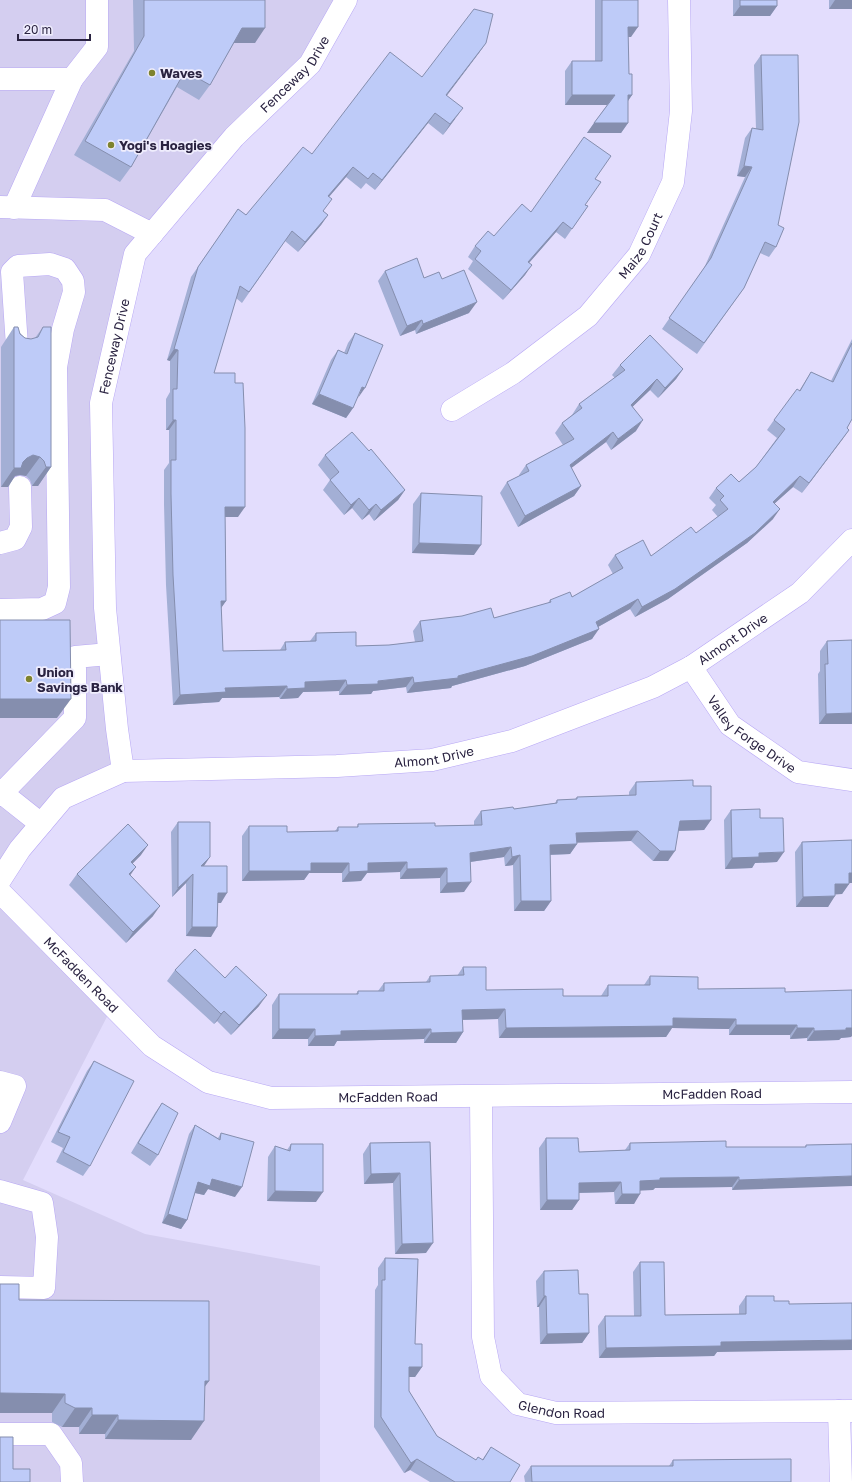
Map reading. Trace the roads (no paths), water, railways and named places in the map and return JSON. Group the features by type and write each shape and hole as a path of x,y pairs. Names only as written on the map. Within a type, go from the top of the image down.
{"street":[{"path":"97,0 97,47 72,79 7,208 105,210 152,234"},
{"name":"Fenceway Drive","path":"123,771 105,608 102,403 135,254 234,137 310,64 346,0"},
{"name":"Maize Court","path":"452,410 513,373 588,316 639,255 673,182 681,111 680,0"},
{"path":"0,79 72,79"},
{"path":"0,610 42,609 54,603 59,587 56,367 63,329 74,292 73,281 65,269 50,264 18,266 12,272 17,346"},
{"path":"0,543 15,539 21,527 20,486"},
{"name":"Almont Drive","path":"0,880 20,849 63,798 123,771 337,766 432,760 512,741 653,687 691,667 800,593 852,540"},
{"path":"41,824 1,794 75,718 75,657 109,654"},
{"name":"Valley Forge Drive","path":"691,667 730,725 798,772 852,780"},
{"name":"McFadden Road","path":"0,892 152,1046 208,1082 271,1098 852,1092"},
{"path":"0,1082 15,1086 0,1122"},
{"name":"Glendon Road","path":"481,1097 483,1337 491,1376 518,1404 556,1413 846,1411"},
{"path":"0,1191 42,1203 47,1237 44,1288 0,1287"},
{"path":"841,1482 846,1411"},
{"path":"0,1434 51,1434 71,1463 72,1482"}],"place":[{"name":"Waves","path":"152,73"},
{"name":"Yogi's Hoagies","path":"111,145"},
{"name":"Union Savings Bank","path":"29,679"}]}
